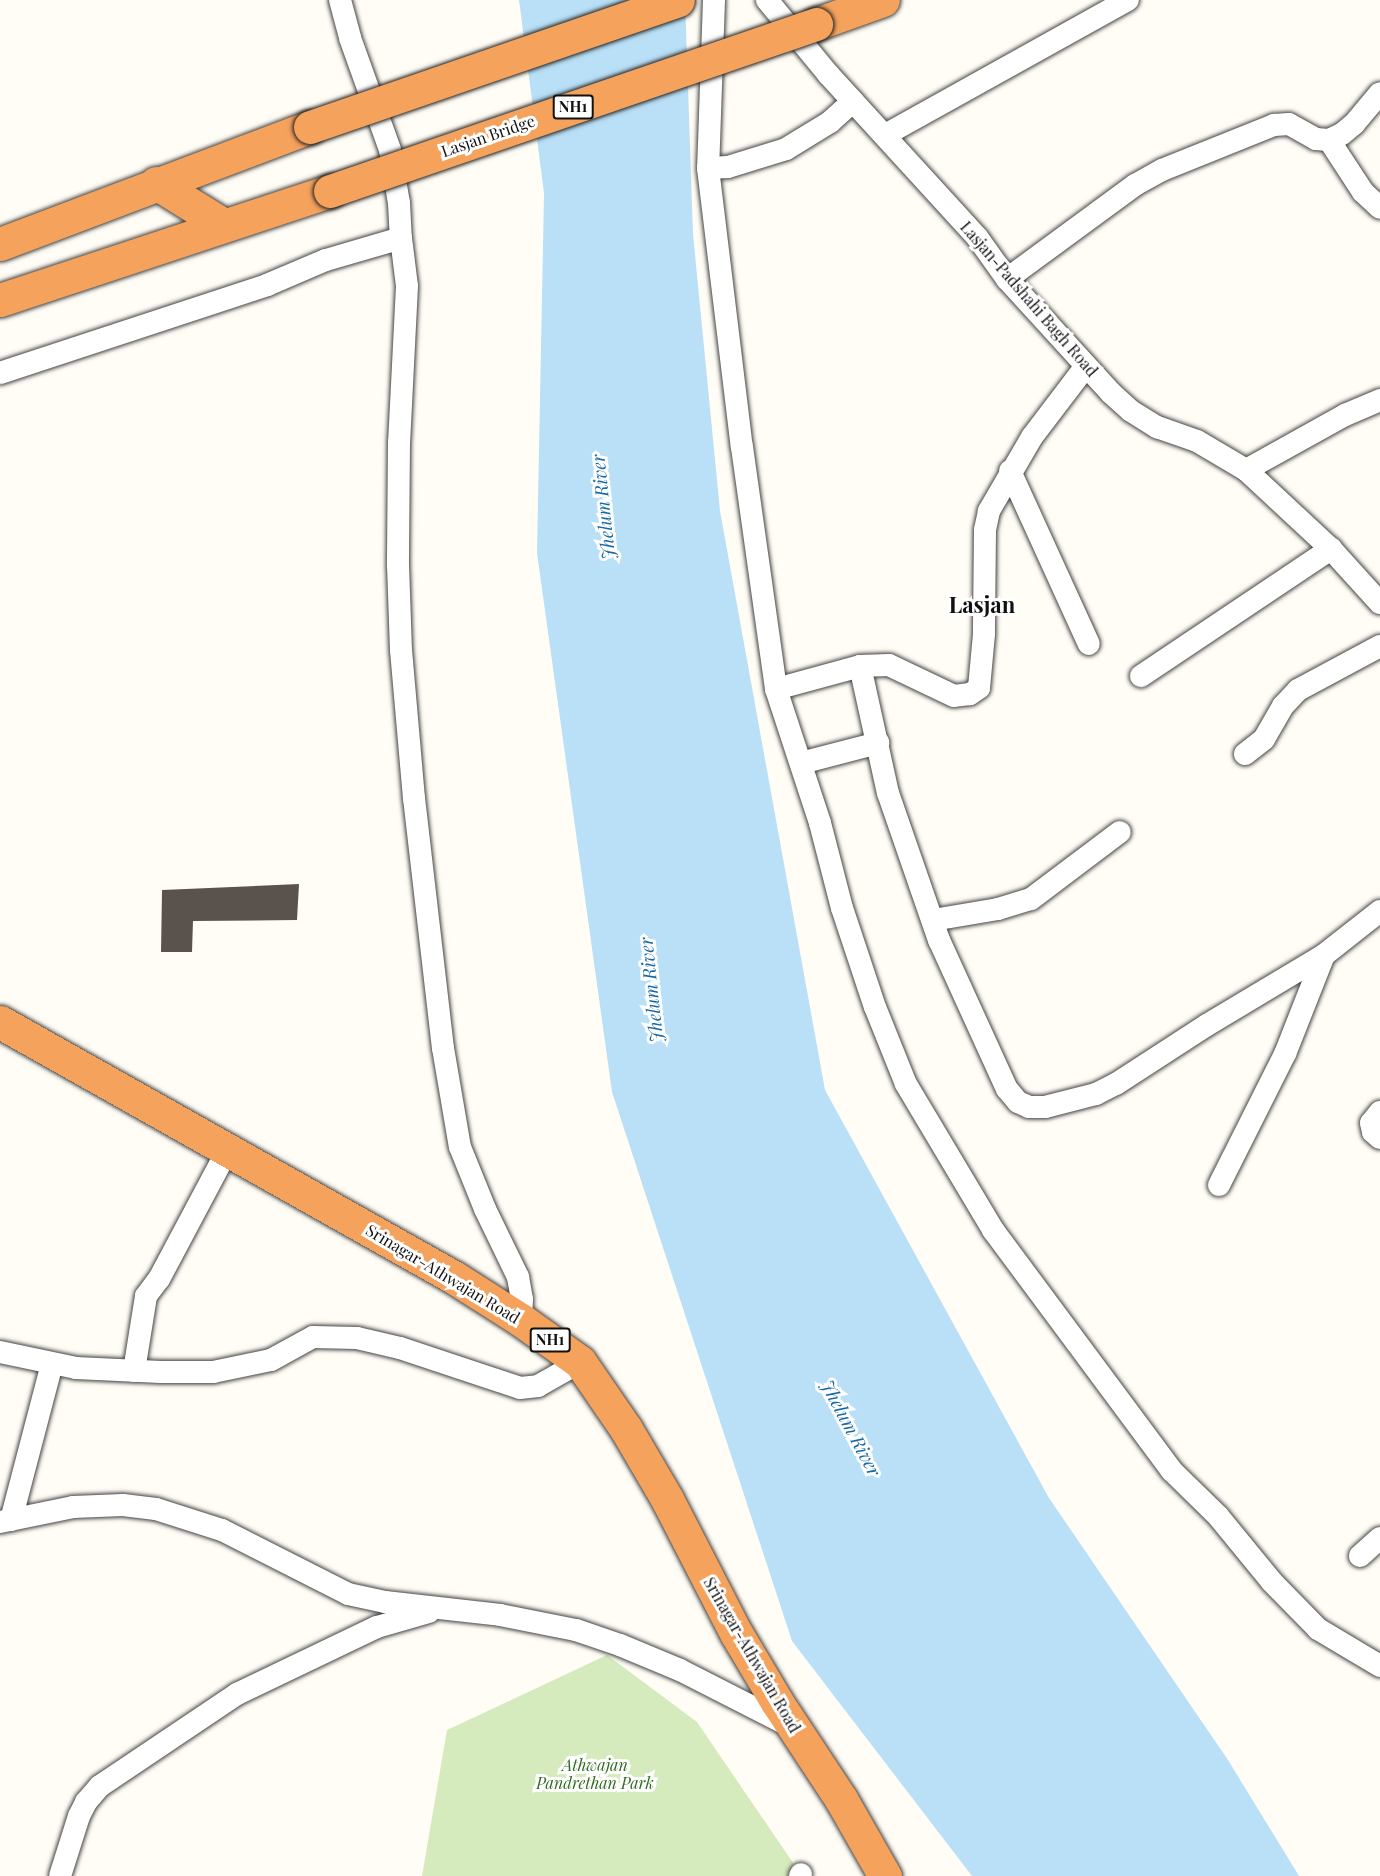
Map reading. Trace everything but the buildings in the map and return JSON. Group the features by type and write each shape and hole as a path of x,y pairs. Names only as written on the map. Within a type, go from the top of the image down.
{"highway":[{"path":"0,244 156,183 310,127 678,0"},
{"name":"Lasjan Bridge","path":"222,224 330,190 883,0"},
{"path":"156,183 222,224"},
{"name":"NH1","path":"0,300 222,224"},
{"name":"Srinagar-Athwajan Road","path":"0,1022 455,1278 580,1362 626,1429 667,1499 736,1633 793,1727 841,1799 885,1876"}],"street":[{"path":"340,0 350,38 390,150 399,203 407,286 399,442 400,650 442,1048 460,1147 485,1209 518,1277 522,1299 520,1320"},
{"path":"714,0 708,168 742,447 776,689 801,763 842,908 875,1007 906,1084 993,1230 1171,1470 1218,1516 1272,1582 1318,1629 1380,1666"},
{"name":"Lasjan-Padshahi Bagh Road","path":"767,0 853,101 977,237 1007,279 1086,366 1131,411 1157,427 1221,453 1246,470 1331,549 1380,603"},
{"path":"885,135 1128,0"},
{"path":"1007,279 1135,185 1162,170 1274,125 1289,123 1316,139 1329,140 1342,134 1354,124 1380,93"},
{"path":"708,168 728,167 786,149 830,122 853,101"},
{"path":"1329,140 1364,192 1380,208"},
{"path":"0,373 267,285 326,260 401,238"},
{"path":"776,689 860,666 889,665 954,696 970,694 979,688 984,634 985,530 989,512 1010,471 1032,437 1086,366"},
{"path":"1246,470 1345,415 1380,400"},
{"path":"1010,471 1089,644"},
{"path":"1141,676 1331,549"},
{"path":"1245,754 1264,739 1283,706 1298,690 1380,646"},
{"path":"860,666 888,793 933,920 980,1035 1007,1089 1018,1102 1029,1107 1045,1107 1096,1094 1116,1084 1207,1025 1324,955 1380,911"},
{"path":"801,763 878,743"},
{"path":"933,920 998,909 1031,898 1120,832"},
{"path":"1219,1185 1285,1054 1324,955"},
{"path":"1380,1112 1371,1123 1373,1132 1380,1138"},
{"path":"134,1371 146,1296 159,1279 228,1149"},
{"path":"0,1352 75,1368 213,1372 261,1363 280,1357 302,1341 324,1337 377,1341 520,1388 538,1386 580,1362"},
{"path":"52,1364 5,1521 73,1507 123,1505 156,1509 222,1530 348,1594 500,1615 576,1630 620,1645 680,1670 793,1727"},
{"path":"1360,1556 1380,1538"},
{"path":"60,1876 79,1816 86,1802 100,1786 237,1694 377,1627 400,1619 446,1609"}],"green space":[{"name":"Athwajan Pandrethan Park","path":"607,1655 697,1722 802,1876 422,1876 447,1730"}],"water":[{"name":"Jhelum River","path":"519,0 685,0 693,234 720,511 825,1090 1049,1498 1228,1760 1299,1876 972,1876 792,1641 612,1092 537,553 544,193"}],"district":[{"name":"Lasjan","path":"982,605"}]}
